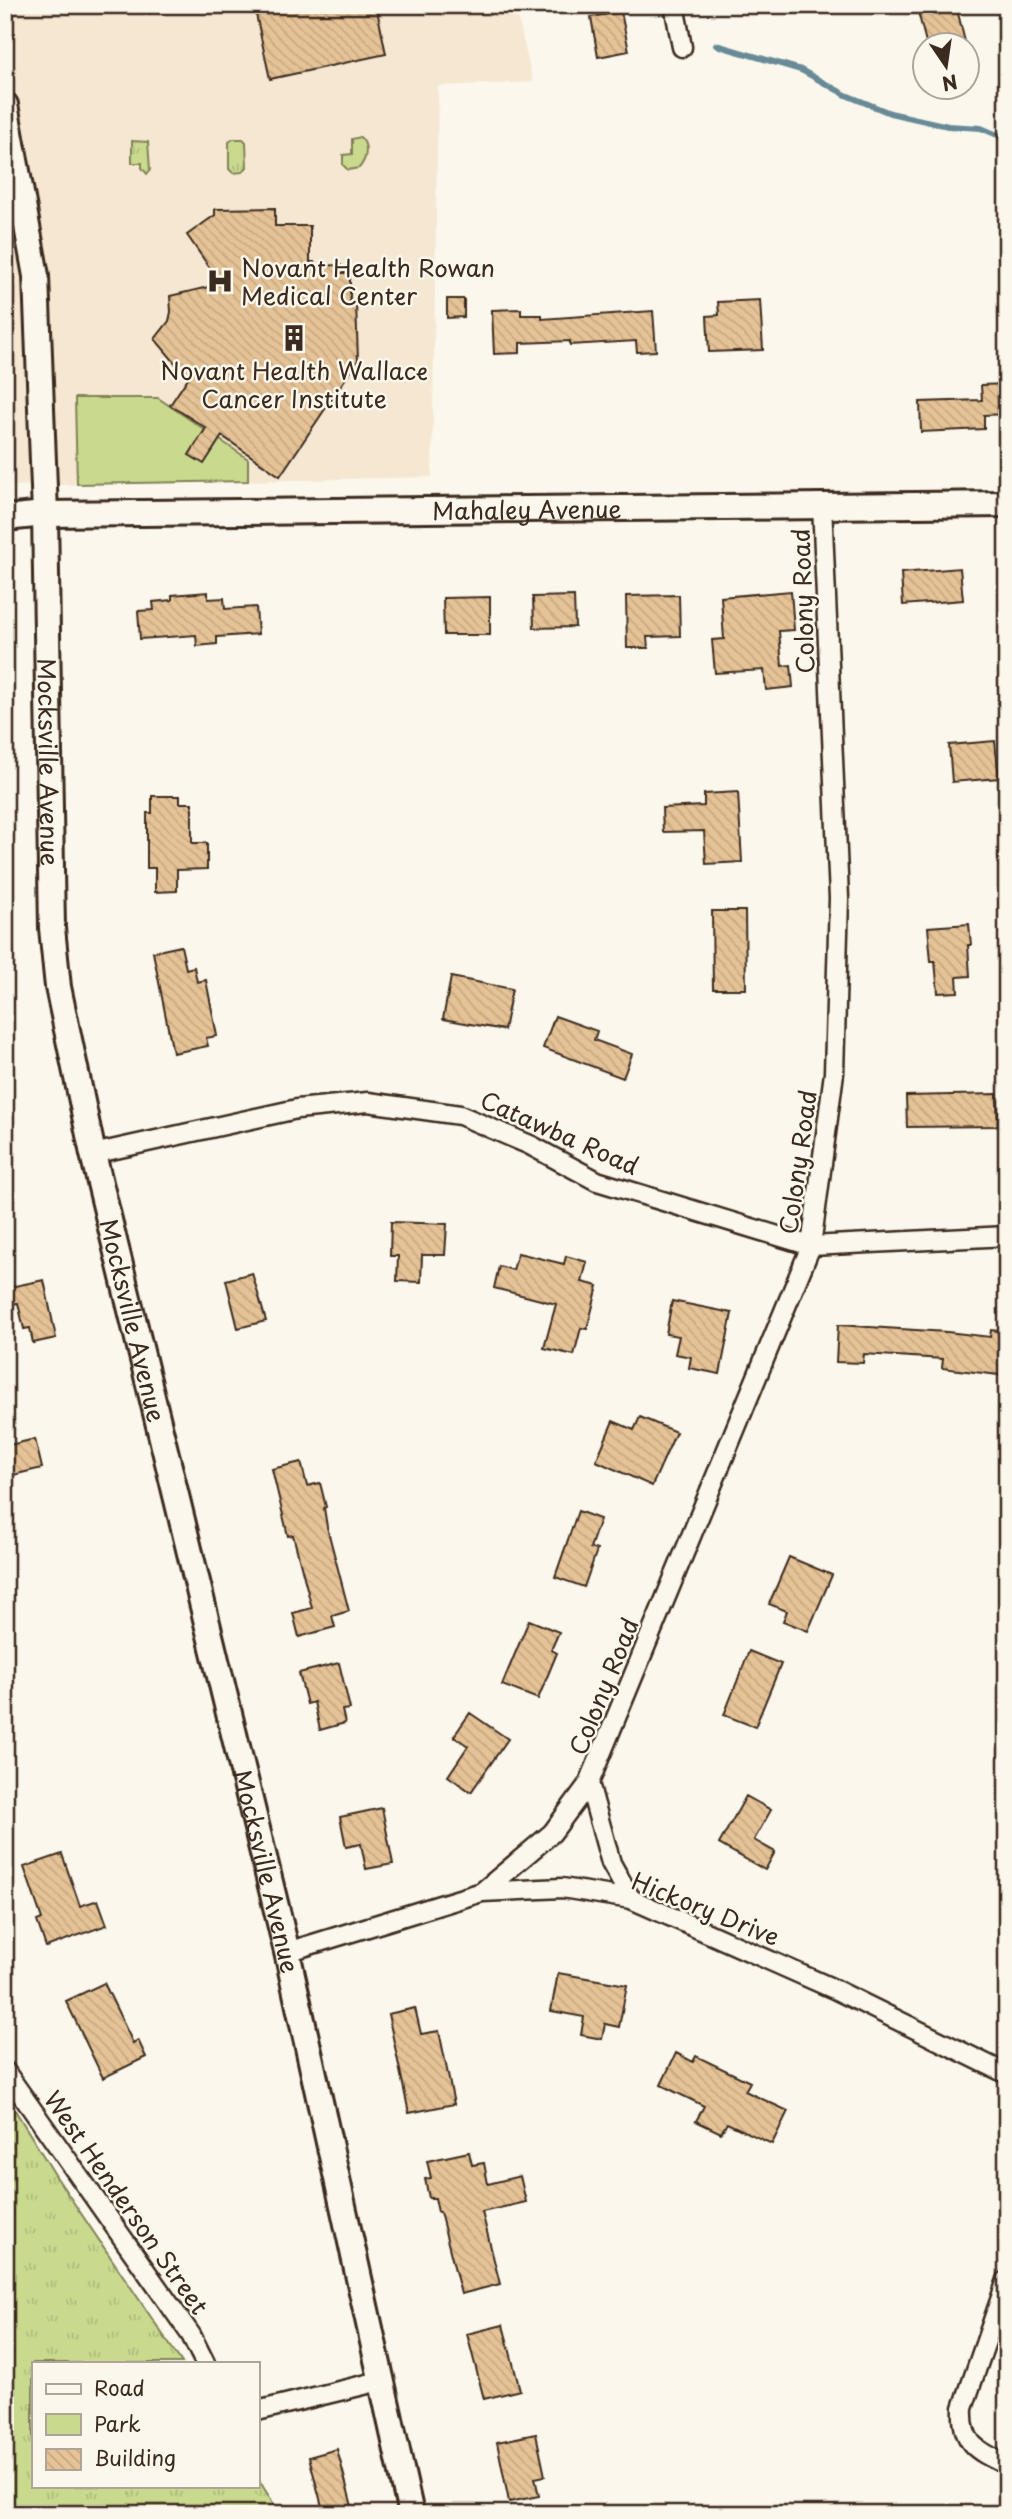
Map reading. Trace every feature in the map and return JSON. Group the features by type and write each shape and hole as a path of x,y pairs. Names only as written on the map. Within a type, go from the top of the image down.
{"street":[{"path":"674,5 682,47"},
{"name":"Mocksville Avenue","path":"5,105 35,267 45,514 52,928 58,987 93,1154 287,1952 411,2514"},
{"name":"Colony Road","path":"482,1892 552,1833 589,1783 811,1246 834,1073 839,898 822,504"},
{"name":"Mahaley Avenue","path":"5,518 45,514 1007,504"},
{"name":"Catawba Road","path":"93,1154 297,1109 368,1102 460,1115 530,1145 597,1181 811,1246 1007,1236"},
{"name":"Colony Road","path":"589,1783 611,1863 631,1899"},
{"name":"Hickory Drive","path":"287,1952 482,1892 562,1888 631,1899 834,1989 1007,2074"},
{"name":"West Henderson Street","path":"5,2071 191,2335 204,2362"},
{"path":"1007,2280 962,2408 964,2431 970,2443 979,2451 1007,2465"},
{"path":"259,2411 380,2381"}],"shaded area":[{"name":"Novant Health Rowan Medical Center","path":"5,5 515,5 533,82 438,86 432,477 5,486"}],"green space":[{"path":"360,137 366,148 364,160 359,168 348,170 343,165 343,155 352,154 352,139"},
{"path":"243,139 246,142 247,167 242,172 233,173 229,169 229,142"},
{"path":"132,141 148,142 150,170 147,174 142,163 132,163"},
{"path":"75,398 158,398 248,459 248,481 77,484"},
{"path":"5,2094 57,2178 181,2362 32,2362 32,2488 259,2488 259,2480 280,2514 5,2514"}],"building":[{"path":"254,5 376,5 386,54 270,79"},
{"path":"932,5 956,5 963,32 923,32 918,12 933,8"},
{"path":"621,12 629,51 598,57 591,17"},
{"name":"Novant Health Wallace Cancer Institute","path":"275,208 275,226 310,226 310,262 314,262 315,266 341,265 341,273 350,273 350,303 356,303 358,360 280,476 222,436 204,464 189,455 206,428 170,405 188,378 155,339 169,321 170,296 221,284 187,235 215,215 215,209"},
{"path":"447,299 464,299 464,317 447,318"},
{"path":"760,300 763,350 709,352 707,316 719,315 718,302"},
{"path":"521,309 521,315 542,315 542,319 653,311 656,351 637,352 636,341 570,345 570,341 520,343 520,353 494,354 492,310"},
{"path":"1007,384 1007,414 984,415 984,429 921,432 920,402 982,400 981,385"},
{"path":"960,568 963,600 903,605 901,573"},
{"path":"791,591 794,630 779,631 782,666 791,665 793,687 766,690 764,670 715,673 712,640 724,639 721,597"},
{"path":"208,592 208,599 224,598 225,609 256,607 258,634 217,637 217,644 197,646 196,635 140,639 138,611 154,610 153,602 172,600 172,595"},
{"path":"679,595 680,636 647,637 648,648 627,648 626,596"},
{"path":"574,596 575,627 534,628 533,597"},
{"path":"490,597 490,635 444,635 443,598"},
{"path":"995,741 999,778 952,782 949,745"},
{"path":"738,792 742,862 706,864 704,831 663,832 662,808 704,806 704,794"},
{"path":"152,796 180,796 180,803 192,803 192,843 207,843 207,869 177,870 177,891 155,892 155,868 147,868 147,813 152,813"},
{"path":"712,911 745,911 746,989 713,989"},
{"path":"969,924 970,976 957,977 958,992 938,993 935,961 931,961 928,927"},
{"path":"181,946 186,969 194,967 197,982 206,980 217,1036 206,1038 208,1046 173,1053 153,952"},
{"path":"451,977 512,989 504,1030 443,1019"},
{"path":"555,1016 597,1031 594,1040 632,1054 623,1078 543,1048"},
{"path":"997,1094 998,1126 907,1127 906,1096"},
{"path":"391,1222 447,1224 445,1255 422,1255 421,1282 397,1281 398,1256 390,1256"},
{"path":"518,1253 564,1264 566,1256 587,1262 582,1282 598,1286 587,1329 581,1328 574,1355 544,1348 556,1304 494,1288 499,1266 513,1270"},
{"path":"252,1273 266,1321 238,1328 226,1280"},
{"path":"44,1280 56,1338 33,1343 30,1328 24,1329 18,1303 5,1305 5,1288"},
{"path":"672,1301 732,1313 720,1374 689,1368 691,1357 675,1354 679,1336 666,1334"},
{"path":"838,1325 990,1337 991,1330 1007,1332 1007,1376 942,1368 943,1359 864,1354 863,1363 836,1362"},
{"path":"640,1417 676,1432 652,1486 596,1461 613,1421 634,1430"},
{"path":"35,1439 42,1468 5,1477 5,1446"},
{"path":"301,1462 307,1486 320,1483 326,1507 327,1527 349,1611 332,1616 335,1627 299,1637 293,1613 312,1608 293,1535 288,1536 272,1469"},
{"path":"578,1511 600,1519 590,1548 597,1550 584,1587 555,1577"},
{"path":"789,1557 832,1575 808,1631 783,1621 787,1611 769,1604"},
{"path":"529,1620 559,1632 551,1650 557,1653 538,1699 502,1685"},
{"path":"749,1651 781,1664 755,1727 724,1715"},
{"path":"339,1663 350,1709 342,1710 345,1723 320,1730 314,1702 307,1704 299,1673"},
{"path":"470,1713 508,1739 471,1792 448,1776 468,1746 454,1736"},
{"path":"746,1796 771,1810 754,1840 775,1852 765,1870 719,1844"},
{"path":"382,1808 393,1864 366,1869 361,1844 346,1847 340,1817"},
{"path":"62,1854 80,1906 98,1900 107,1925 46,1947 37,1921 42,1919 24,1867"},
{"path":"558,1973 627,1985 619,2027 605,2024 602,2039 581,2035 584,2017 551,2011"},
{"path":"104,1983 133,2043 138,2040 146,2057 103,2078 66,2001"},
{"path":"415,2008 421,2034 439,2031 454,2104 409,2113 388,2014"},
{"path":"676,2053 693,2062 696,2056 750,2082 745,2091 788,2111 772,2144 727,2123 721,2133 696,2121 704,2106 661,2085"},
{"path":"469,2152 472,2165 484,2163 488,2184 520,2176 526,2202 482,2212 500,2284 461,2294 440,2212 435,2198 429,2198 425,2179 431,2178 427,2161"},
{"path":"503,2325 520,2390 484,2399 467,2334"},
{"path":"536,2434 545,2476 535,2478 539,2496 509,2502 497,2442"},
{"path":"337,2449 354,2514 324,2514 309,2457"}],"waterway":[{"path":"716,45 801,70 846,95 890,113 948,126 981,128 1007,139"}],"place":[{"name":"Novant Health Rowan Medical Center","path":"220,281"},
{"name":"Novant Health Wallace Cancer Institute","path":"294,338"}]}
